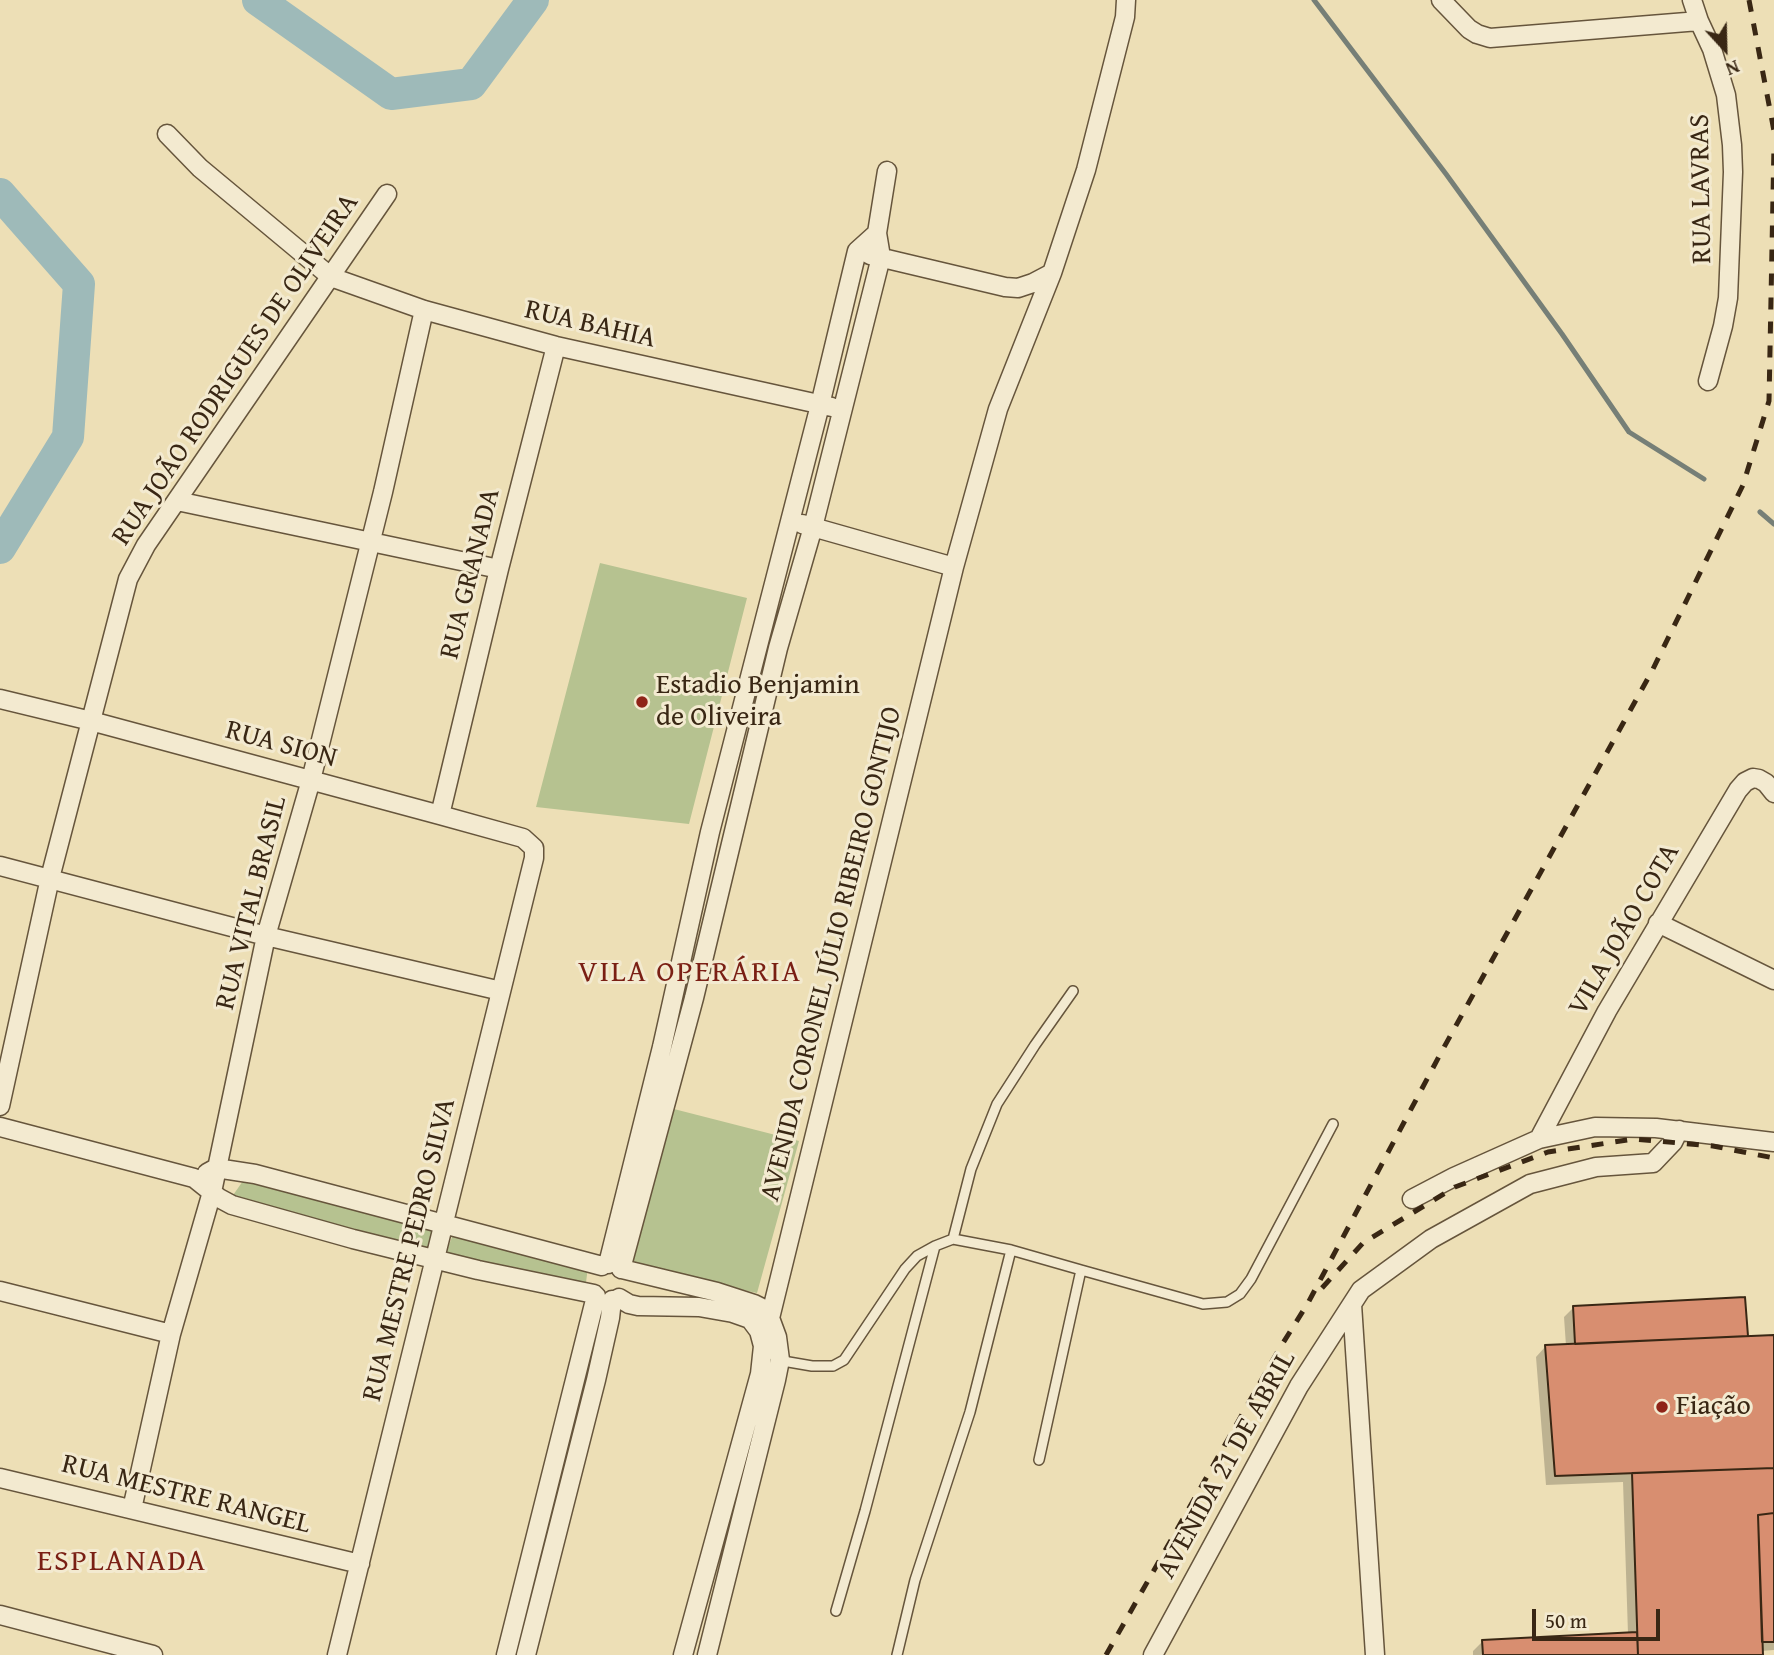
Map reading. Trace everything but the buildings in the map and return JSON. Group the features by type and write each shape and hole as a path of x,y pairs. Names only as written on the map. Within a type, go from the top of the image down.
{"street":[{"name":"AVENIDA CORONEL JÚLIO RIBEIRO GONTIJO","path":"683,1655 760,1374 771,1359 777,1337 770,1318 954,567 998,409 1052,273 1086,170 1125,17 1126,0"},
{"path":"1441,0 1469,29 1490,38 1699,21"},
{"name":"RUA LAVRAS","path":"1692,0 1726,95 1732,145 1728,298 1708,381"},
{"path":"167,134 200,168 331,277"},
{"path":"613,1267 778,648 813,527 881,257 877,233 887,171"},
{"name":"RUA JOÃO RODRIGUES DE OLIVEIRA","path":"0,1106 50,878 128,579 146,545 387,194"},
{"path":"671,1049 710,832 857,251 877,233"},
{"path":"857,251 1005,287 1018,288 1052,273"},
{"name":"RUA BAHIA","path":"331,277 424,310 556,346 842,410"},
{"name":"RUA VITAL BRASIL","path":"132,1509 171,1334 212,1192 266,936 311,780 424,310"},
{"name":"RUA GRANADA","path":"440,815 556,346"},
{"path":"177,501 499,569"},
{"path":"791,520 954,567"},
{"name":"RUA SION","path":"0,699 523,838 534,848 534,858"},
{"name":"VILA JOÃO COTA","path":"1539,1139 1607,1012 1738,790 1753,778 1766,783 1774,793"},
{"name":"RUA MESTRE PEDRO SILVA","path":"337,1655 534,858"},
{"path":"0,866 266,936 501,991"},
{"path":"1658,923 1774,980"},
{"path":"0,1127 194,1178 225,1202 435,1260 605,1297 624,1294 628,1281 613,1267"},
{"path":"1412,1199 1539,1139 1595,1127 1656,1128 1773,1140"},
{"name":"AVENIDA 21 DE ABRIL","path":"1153,1655 1299,1386 1361,1290 1431,1239 1530,1184 1596,1167 1653,1163 1673,1142 1679,1130"},
{"path":"194,1178 216,1168 265,1177 743,1300 760,1307 770,1318 762,1338"},
{"path":"526,1655 610,1318 605,1297 592,1287 593,1274 613,1267"},
{"path":"0,1291 171,1334"},
{"name":"AVENIDA CORONEL JÚLIO RIBEIRO GONTIJO","path":"605,1297 638,1306 699,1307 750,1319 756,1325 771,1359 776,1380 707,1655"},
{"path":"506,1655 546,1497 605,1297"},
{"path":"1352,1304 1375,1655"},
{"name":"RUA MESTRE RANGEL","path":"0,1478 360,1564"},
{"path":"546,1497 565,1501"},
{"path":"713,1543 734,1547"},
{"path":"0,1615 153,1655"}],"lane":[{"path":"953,1239 971,1169 997,1104 1073,991"},
{"path":"771,1359 812,1366 832,1366 844,1360 905,1269 917,1256 953,1239 1011,1250 1203,1304 1227,1302 1240,1294 1251,1279 1334,1124"},
{"path":"836,1611 935,1246"},
{"path":"897,1655 915,1580 970,1412 1011,1250"},
{"path":"1039,1460 1081,1270"}],"green space":[{"name":"Estadio Benjamin de Oliveira","path":"600,563 747,598 689,824 536,807"},
{"path":"670,1108 799,1141 757,1293 629,1265"},
{"path":"245,1178 438,1229 430,1256 229,1201"},
{"path":"454,1232 588,1267 585,1290 445,1255"}],"waterway":[{"path":"258,0 391,94 471,84 533,0"},
{"path":"1314,0 1446,174 1629,432 1704,479"},
{"path":"0,194 79,284 68,437 0,548"},
{"path":"1760,512 1774,524"}],"railway":[{"path":"1749,0 1774,131"},
{"path":"1106,1655 1278,1351 1308,1303 1443,1049 1652,671 1743,485 1769,401 1774,145"},
{"path":"1322,1288 1363,1243 1455,1187 1548,1152 1634,1139 1713,1146 1774,1158"}],"place":[{"name":"Estadio Benjamin de Oliveira","path":"642,702"},
{"name":"Fiação","path":"1662,1407"}],"district":[{"name":"VILA OPERÁRIA","path":"690,973"},
{"name":"ESPLANADA","path":"122,1562"}]}
